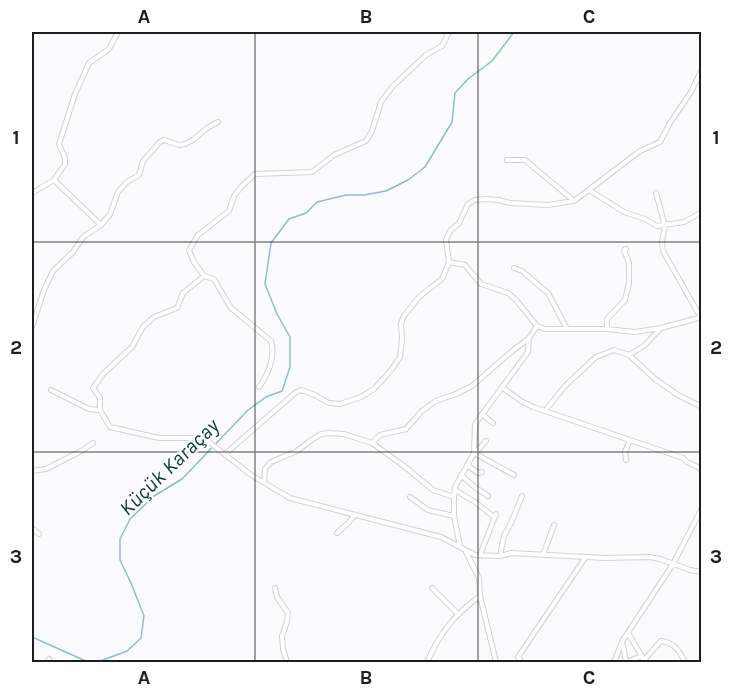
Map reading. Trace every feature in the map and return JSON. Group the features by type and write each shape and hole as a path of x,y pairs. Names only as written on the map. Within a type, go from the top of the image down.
{"street":[{"path":"32,193 54,180 65,164 59,144 75,94 89,63 109,49 118,32"},
{"path":"259,387 272,358 271,341 231,308 214,279 204,276 189,250 198,235 229,211 234,196 255,174 312,172 334,154 366,141 381,102 392,87 426,55 442,46 449,32"},
{"path":"223,452 294,393 301,390 329,403 340,404 361,397 374,389 400,357 401,323 404,316 419,297 441,279 449,262 446,240 450,231 459,223 468,204 475,200 486,199 510,204 548,205 574,201 640,151 660,142 691,92 702,69"},
{"path":"32,327 53,271 83,237 101,225 110,214 118,192 139,175 143,161 160,142 164,140 179,145 185,144 219,122"},
{"path":"507,160 525,160 574,201"},
{"path":"54,180 101,225"},
{"path":"589,190 624,212 657,226 684,222 702,212"},
{"path":"449,262 465,265 481,285 508,293 537,327 545,329 607,329 635,332 701,318 663,251 665,226 656,193"},
{"path":"607,329 608,319 625,300 629,283 629,263 624,252 626,249"},
{"path":"514,268 548,293 568,330"},
{"path":"204,276 183,293 177,308 154,317 143,327 132,347 93,388 100,398 100,410 110,427 159,438 204,438 264,483 290,498 441,537 465,551 480,555 500,556 511,553 605,558 650,557 702,572"},
{"path":"372,443 380,435 406,429 422,411 436,401 472,386 529,338 537,327"},
{"path":"629,355 645,345 661,328"},
{"path":"474,453 475,424 528,352 529,338"},
{"path":"545,411 565,386 597,357 614,350 629,355 655,379 702,406"},
{"path":"503,388 521,401 545,411 682,458 702,469"},
{"path":"51,390 89,409 100,410"},
{"path":"482,414 493,423"},
{"path":"264,483 265,469 271,462 297,451 321,434 344,434 372,443 433,490 453,497"},
{"path":"626,460 625,452 630,440"},
{"path":"460,547 454,516 454,489 474,453 486,441"},
{"path":"33,469 46,469 93,443"},
{"path":"474,453 514,475"},
{"path":"467,465 478,473 482,472"},
{"path":"461,476 488,496"},
{"path":"454,489 495,515 480,555"},
{"path":"500,556 504,536 512,523 522,496"},
{"path":"410,497 428,510 454,516"},
{"path":"614,663 623,640 673,564 702,508"},
{"path":"337,533 355,515"},
{"path":"543,555 554,525"},
{"path":"32,528 39,534"},
{"path":"465,551 479,578 480,596 496,663"},
{"path":"522,663 518,657 585,557"},
{"path":"275,588 277,597 288,613 282,636 287,663"},
{"path":"432,588 458,614"},
{"path":"426,663 449,623 480,596"},
{"path":"628,633 644,660 661,641 665,641 680,651 685,663"},
{"path":"623,644 626,663 642,656"}],"waterway":[{"name":"Küçük Karaçay","path":"98,662 127,651 141,638 144,616 120,560 120,539 130,519 154,496 182,479 248,410 266,397 282,391 290,367 290,337 277,314 265,284 271,243 289,219 306,213 317,202 346,195 386,191 408,180 425,167 452,122 455,93 468,79 492,61 514,32"},
{"name":"Küçük Karaçay","path":"32,637 88,662"}]}
